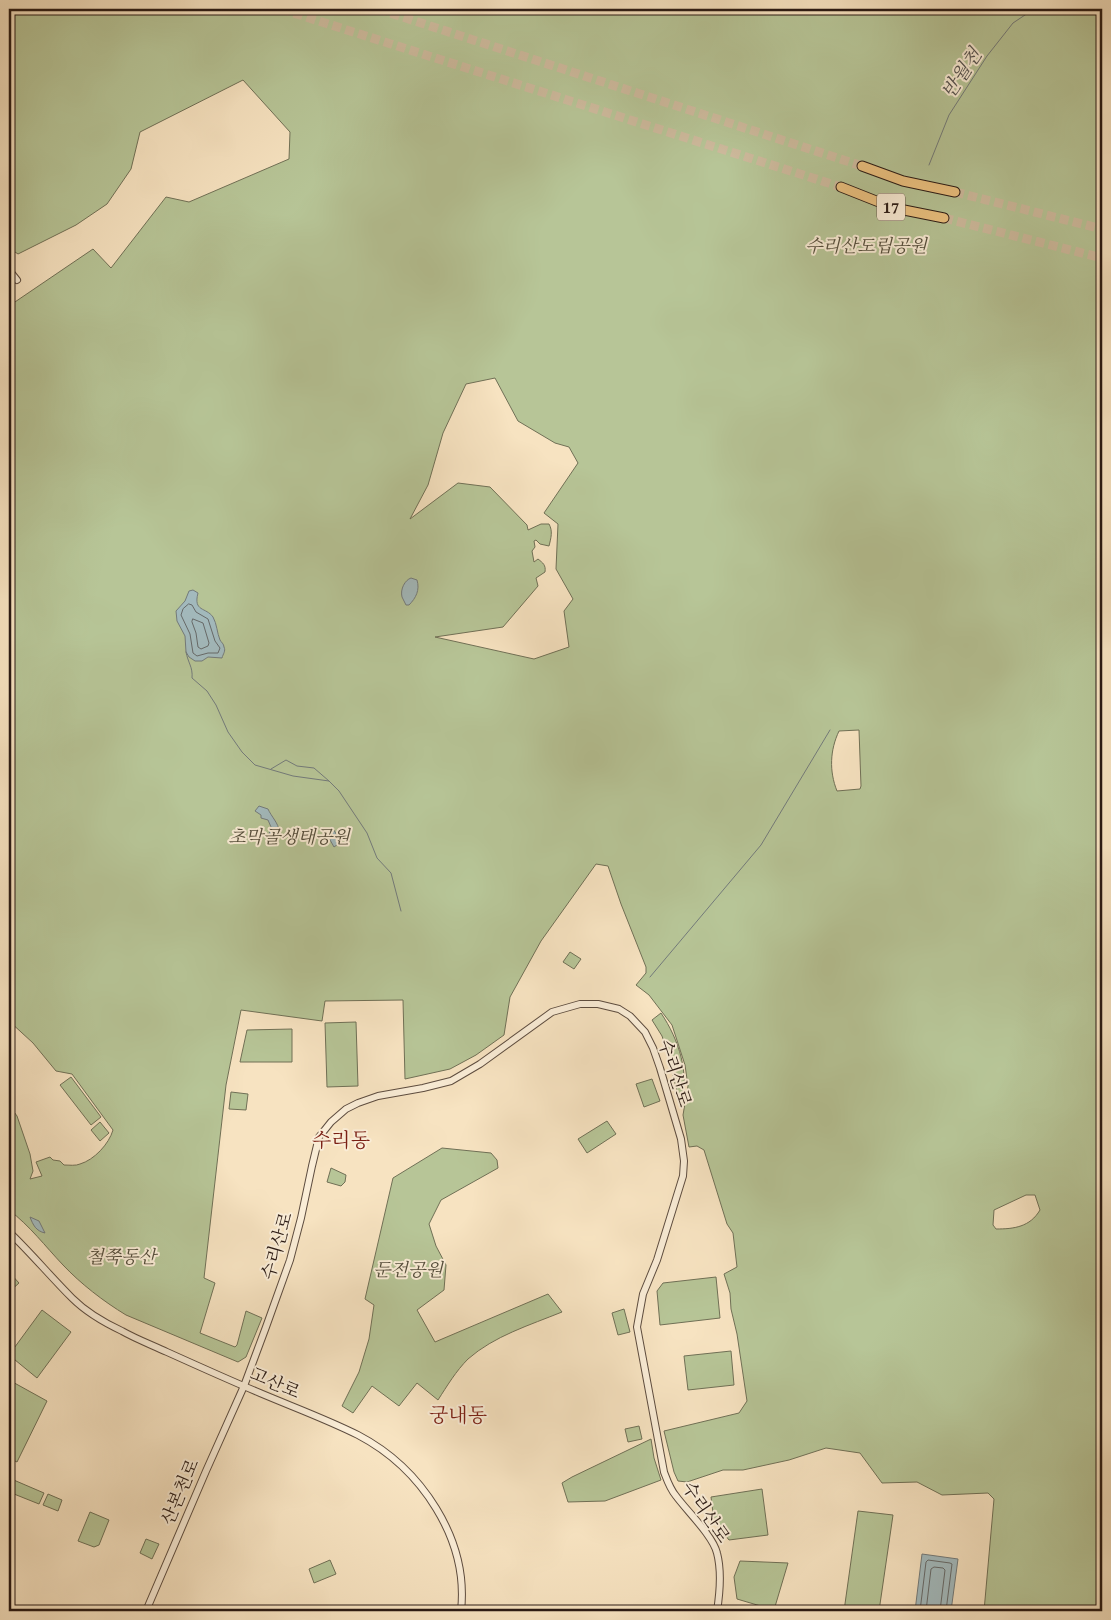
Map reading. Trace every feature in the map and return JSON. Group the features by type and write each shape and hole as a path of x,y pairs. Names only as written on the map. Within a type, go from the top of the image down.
{"highway":[{"name":"17","path":"862,166 903,180 955,192"},
{"name":"17","path":"841,187 894,208 944,218"}],"street":[{"path":"9,270 16,280"},
{"name":"수리산로","path":"244,1386 290,1260 319,1139 331,1122 346,1109 368,1099 451,1081 480,1064 558,1010 589,1004 609,1005 623,1010 640,1026 653,1048 680,1140 684,1161 681,1183 657,1260 643,1294 637,1327 664,1472 676,1496 705,1532 717,1551 721,1581 718,1611"},
{"name":"고산로","path":"9,1232 30,1251 73,1299 122,1331 359,1436 387,1455 406,1471 427,1494 448,1530 459,1567 462,1599 461,1611"},
{"name":"산본천로","path":"146,1611 244,1386"}],"green space":[{"path":"9,9 1102,9 1102,1611 984,1611 994,1499 988,1493 942,1495 917,1482 882,1483 860,1453 826,1448 789,1460 743,1470 723,1470 687,1482 678,1481 664,1431 739,1413 747,1401 737,1334 731,1309 730,1293 724,1274 737,1267 733,1233 727,1224 704,1150 697,1146 689,1147 683,1115 688,1086 685,1065 672,1025 649,995 636,985 646,973 646,967 608,866 596,864 541,941 510,997 504,1035 476,1055 450,1069 405,1079 403,1000 325,1001 322,1021 241,1010 226,1085 204,1278 215,1283 200,1333 235,1347 246,1311 262,1318 246,1357 238,1362 117,1310 77,1279 31,1229 9,1210 9,1105 17,1116 30,1154 33,1171 30,1179 42,1176 36,1162 50,1157 64,1165 78,1165 85,1162 96,1155 104,1146 113,1130 72,1074 56,1071 33,1043 9,1021 9,306 93,249 111,268 166,197 189,202 289,159 290,132 243,80 140,132 131,169 107,204 76,225 18,254 9,248","holes":["495,378 518,421 555,443 569,447 578,463 544,513 558,524 556,569 573,599 564,611 569,647 534,659 435,637 503,627 538,586 536,578 545,572 545,566 538,559 534,562 532,551 535,547 534,541 536,540 540,544 549,546 551,537 549,524 541,524 528,530 527,525 490,487 458,483 410,519 428,485 443,433 466,384","859,730 860,789 837,791 834,783 832,753 839,731","1026,1195 1035,1195 1040,1210 1036,1216 1021,1226 996,1229 993,1225 994,1210"]},
{"path":"570,952 581,959 574,969 563,962"},
{"path":"661,1013 673,1034 681,1057 684,1081 681,1106 662,1036 652,1020"},
{"path":"356,1022 358,1086 327,1087 325,1023"},
{"path":"292,1029 292,1062 240,1062 247,1030"},
{"path":"71,1077 101,1117 91,1125 60,1085"},
{"path":"652,1079 660,1101 644,1107 636,1084"},
{"path":"231,1092 248,1094 246,1110 229,1109"},
{"path":"607,1121 616,1134 587,1153 578,1139"},
{"path":"100,1122 109,1133 100,1141 91,1130"},
{"name":"둔전공원","path":"442,1148 491,1153 497,1160 498,1168 441,1200 429,1224 436,1246 446,1265 444,1290 417,1310 435,1342 548,1294 562,1312 501,1337 478,1351 460,1368 438,1400 417,1383 399,1406 372,1386 353,1413 342,1406 359,1372 369,1339 374,1305 365,1299 393,1178"},
{"path":"331,1168 346,1175 345,1182 341,1186 327,1182"},
{"path":"9,1272 19,1283 9,1292"},
{"path":"716,1277 720,1318 660,1325 657,1291 663,1283"},
{"path":"624,1309 630,1332 618,1335 612,1313"},
{"path":"42,1310 71,1332 37,1378 9,1355"},
{"path":"731,1351 734,1385 688,1390 684,1356"},
{"path":"9,1380 47,1401 17,1462 9,1458"},
{"path":"639,1426 642,1439 628,1442 625,1429"},
{"path":"651,1439 654,1458 661,1480 605,1501 568,1502 562,1483"},
{"path":"9,1478 44,1493 39,1504 9,1492"},
{"path":"762,1489 768,1535 729,1540 714,1521 711,1497"},
{"path":"48,1494 62,1500 58,1511 43,1505"},
{"path":"858,1511 893,1515 879,1611 844,1611"},
{"path":"90,1512 109,1520 99,1545 94,1547 78,1541"},
{"path":"146,1539 159,1544 152,1559 140,1553"},
{"path":"330,1560 336,1574 314,1583 309,1569"},
{"path":"740,1561 788,1563 774,1610 737,1599 734,1577"}],"water":[{"path":"411,578 417,580 418,590 409,605 406,605 402,597 402,588"},
{"path":"193,590 198,593 197,603 199,606 213,617 220,640 225,648 222,658 208,657 202,661 195,661 186,652 185,636 177,621 176,611 185,601 189,591"},
{"path":"259,806 268,809 279,828 277,844 273,842 269,834 271,827 268,820 261,818 261,815 255,811"},
{"path":"332,827 341,842 334,847 325,831"},
{"path":"30,1217 39,1221 45,1233 35,1227"},
{"path":"922,1554 958,1559 951,1611 915,1611"}],"waterway":[{"name":"반월천","path":"929,165 949,115 987,56 1013,23 1034,9"},
{"path":"186,652 192,671 192,678 207,691 216,705 228,732 242,752 255,765 293,776 329,781 339,791 367,833 377,858 391,873 401,911"},
{"path":"650,977 761,845 830,730"},
{"path":"271,769 286,760 297,766 314,768 329,781"}],"tunnel":[{"path":"281,9 841,187"},
{"path":"378,9 862,166"},
{"path":"955,192 1102,229"},
{"path":"944,218 1102,258"}],"district":[{"name":"수리동","path":"341,1140"},
{"name":"궁내동","path":"458,1415"}],"park label":[{"name":"수리산도립공원","path":"866,246"},
{"name":"초막골생태공원","path":"289,837"},
{"name":"철쭉동산","path":"121,1257"}]}
